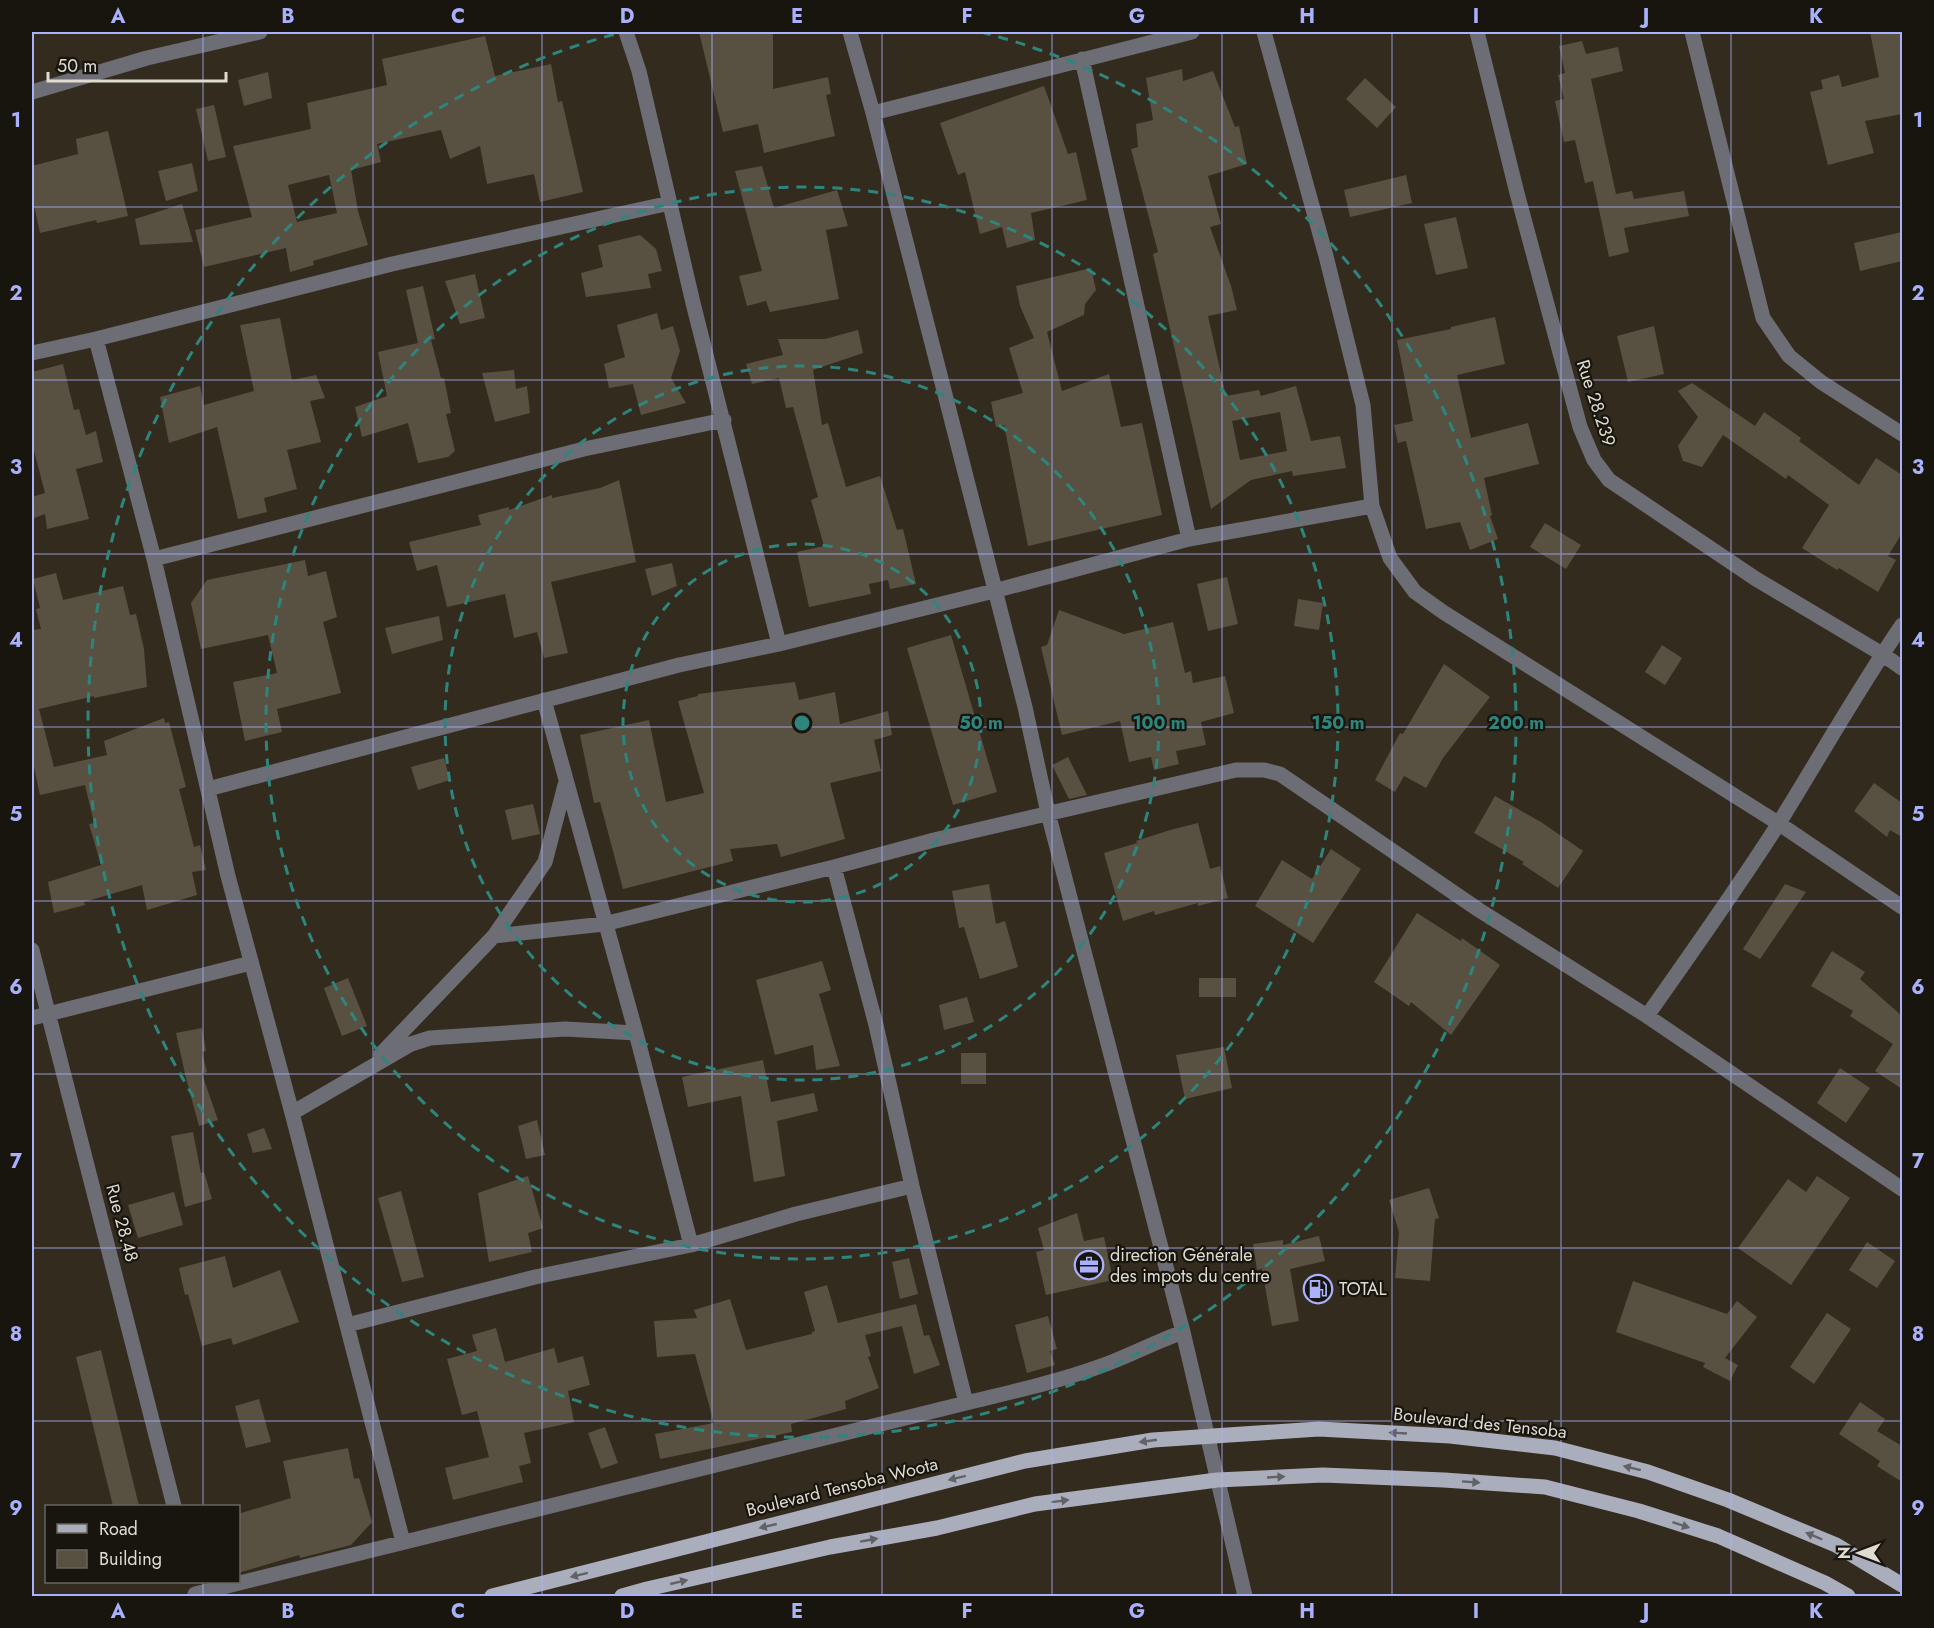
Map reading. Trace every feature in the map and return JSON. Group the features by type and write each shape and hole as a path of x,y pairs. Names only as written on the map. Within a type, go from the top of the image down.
{"main road":[{"name":"Boulevard des Tensoba","path":"1206,1437 1319,1429 1450,1436 1555,1448 1648,1472 1728,1500 1836,1545 1902,1584"},
{"name":"Boulevard Tensoba Woota","path":"492,1596 1025,1461 1153,1440 1206,1437"},
{"path":"623,1596 830,1547 937,1528 1035,1504 1217,1480 1323,1475 1545,1487 1639,1511 1718,1536 1825,1583 1848,1596"}],"street":[{"path":"32,92 147,58 255,32"},
{"path":"626,32 639,71 693,303 778,644"},
{"path":"850,32 873,113 1025,707 1048,813 1183,1332 1245,1596"},
{"path":"873,113 1192,32"},
{"path":"1264,32 1326,256 1363,405 1372,506 1390,558 1415,592 1443,612 1778,823 1902,907"},
{"name":"Rue 28.239","path":"1477,32 1517,193 1580,427 1594,460 1609,480 1756,579 1902,668"},
{"path":"1692,32 1763,318 1789,356 1821,382 1902,434"},
{"path":"1082,59 1189,539"},
{"path":"32,353 392,264 670,203"},
{"path":"96,339 154,559 251,963 403,1542"},
{"path":"154,559 584,449 724,420"},
{"path":"208,789 679,665 778,644 994,591 1189,539 1372,506"},
{"path":"1647,1016 1714,921 1778,823 1902,625"},
{"path":"544,700 604,924 636,1033 691,1245"},
{"path":"494,936 604,924 1048,813 1236,770 1264,770 1280,774 1479,910 1647,1016 1902,1189"},
{"path":"369,1067 494,936 545,862 566,782"},
{"path":"834,867 876,1025 912,1186 966,1403"},
{"name":"Rue 28.48","path":"32,950 39,1016 112,1261 174,1505"},
{"path":"39,1016 251,963"},
{"path":"292,1113 411,1044 430,1038 565,1029 636,1033"},
{"path":"347,1325 535,1277 691,1245 796,1214 912,1186"},
{"path":"240,1580 1052,1381 1102,1365 1148,1344 1183,1332"},
{"path":"195,1591 229,1583"}],"building":[{"path":"699,32 773,32 773,89 828,77 831,94 826,95 835,136 764,153 758,124 723,132"},
{"path":"1870,32 1902,32 1902,114 1865,121 1874,153 1828,165 1810,92 1823,89 1821,80 1839,75 1842,87 1879,77"},
{"path":"485,36 495,76 551,64 558,102 562,101 583,192 540,202 534,174 487,184 480,146 450,159 441,130 377,144 381,162 351,170 358,211 368,245 313,261 314,265 290,272 286,248 204,267 195,230 252,217 233,146 311,129 307,103 387,85 382,59","holes":["329,175 337,213 297,222 288,185"]},
{"path":"1582,41 1586,54 1618,47 1623,71 1591,79 1616,194 1632,191 1634,199 1684,191 1689,216 1624,228 1629,252 1609,257 1593,181 1585,183 1575,140 1564,142 1555,101 1564,99 1558,75 1565,73 1559,46"},
{"path":"1182,69 1183,81 1213,71 1235,127 1239,126 1247,164 1208,176 1221,224 1210,227 1237,310 1208,316 1226,396 1259,390 1261,396 1296,386 1311,441 1340,436 1346,468 1293,476 1292,471 1251,480 1211,509 1153,254 1158,252 1131,149 1138,147 1136,124 1153,120 1146,78","holes":["1280,412 1287,451 1240,460 1232,421"]},
{"path":"268,72 272,98 244,106 238,80"},
{"path":"1365,78 1396,107 1377,128 1346,99"},
{"path":"1044,86 1068,154 1076,152 1087,200 1031,213 1035,240 1007,248 1002,227 980,234 965,172 958,175 940,123"},
{"path":"214,105 226,157 208,161 196,109"},
{"path":"108,131 128,216 97,223 96,220 40,233 32,196 32,166 78,154 76,139"},
{"path":"192,163 198,191 166,201 158,171"},
{"path":"762,166 774,208 837,190 848,226 826,230 839,299 770,312 766,301 747,306 739,276 762,271 735,171"},
{"path":"1406,175 1412,203 1350,217 1344,190"},
{"path":"182,204 193,242 140,245 135,219"},
{"path":"1456,217 1468,268 1436,275 1424,224"},
{"path":"1902,232 1902,261 1860,271 1854,243"},
{"path":"640,235 656,249 662,271 648,274 651,288 586,297 581,273 603,267 598,245"},
{"path":"1091,268 1096,290 1085,304 1084,315 1047,332 1062,391 1109,374 1121,427 1142,423 1162,515 1028,546 1004,425 996,427 991,402 1023,393 1009,348 1034,338 1020,306 1016,286"},
{"path":"475,274 485,318 460,324 445,281"},
{"path":"423,286 435,339 431,340 441,378 444,378 451,413 446,414 455,451 448,457 418,463 408,423 362,437 355,407 387,396 378,352 418,343 406,290"},
{"path":"657,313 661,330 673,326 680,351 671,378 686,403 641,415 633,384 609,388 604,364 625,357 617,325"},
{"path":"1495,317 1505,364 1457,375 1471,438 1528,423 1539,464 1484,478 1492,515 1490,516 1498,539 1470,550 1460,522 1426,529 1406,441 1398,443 1394,425 1413,421 1397,340"},
{"path":"280,318 292,380 316,375 325,398 310,401 321,442 287,450 297,489 264,498 267,512 238,519 217,427 169,443 160,397 200,386 204,405 254,391 240,325"},
{"path":"1654,326 1664,374 1628,382 1617,336"},
{"path":"858,330 863,353 813,370 822,425 828,423 846,487 880,476 897,530 903,529 916,584 890,589 888,580 869,584 871,594 809,607 797,552 824,546 811,500 818,497 793,407 786,408 779,378 752,384 746,364 783,355 778,339 825,339"},
{"path":"63,364 74,410 79,409 86,435 96,431 103,462 76,469 89,519 47,529 45,514 32,519 32,497 45,493 32,443 32,372"},
{"path":"514,370 516,389 527,386 530,413 495,422 482,373"},
{"path":"1692,383 1755,426 1764,412 1801,438 1799,441 1859,485 1876,458 1902,475 1902,533 1888,556 1896,560 1878,592 1802,548 1829,505 1788,475 1786,479 1723,435 1702,467 1683,461 1678,446 1698,417 1678,391"},
{"path":"619,480 636,562 551,582 568,653 544,658 537,632 514,638 505,594 447,607 437,565 417,571 409,542 481,525 478,515 509,507 509,510 552,495 552,498 600,488"},
{"path":"1545,523 1581,545 1566,569 1530,547"},
{"path":"305,560 308,576 326,571 337,617 323,622 341,693 277,709 282,732 245,741 233,682 277,673 268,635 201,649 191,603 207,580"},
{"path":"672,563 677,586 652,596 645,569"},
{"path":"56,573 63,600 123,586 130,615 136,614 144,649 147,687 39,709 54,767 107,755 104,741 164,718 165,723 169,722 186,787 179,789 194,847 200,845 206,870 192,872 197,895 147,910 142,885 54,913 48,882 101,865 89,824 94,823 85,785 40,795 32,758 32,630 41,629 36,609 40,608 33,579"},
{"path":"1227,577 1238,624 1208,631 1197,584"},
{"path":"1298,599 1323,603 1319,630 1294,626"},
{"path":"1059,610 1124,634 1173,622 1185,673 1191,671 1193,683 1225,676 1234,713 1201,722 1206,745 1176,751 1179,764 1154,770 1151,757 1129,762 1120,721 1062,735 1041,647 1047,645"},
{"path":"439,616 443,640 392,654 385,628"},
{"path":"951,635 997,792 953,805 907,648"},
{"path":"1662,645 1682,658 1665,685 1645,672"},
{"path":"1444,664 1490,697 1443,758 1426,788 1404,776 1395,792 1375,780 1400,733 1403,734"},
{"path":"795,682 799,700 835,692 840,724 888,711 892,735 874,740 881,771 830,783 845,839 781,857 777,844 730,849 733,861 623,889 600,802 594,803 580,735 649,720 666,802 704,793 678,701 698,696 698,694"},
{"path":"1068,757 1087,795 1069,799 1052,765"},
{"path":"444,758 450,780 418,790 411,767"},
{"path":"1874,783 1902,803 1902,837 1890,830 1887,837 1854,811"},
{"path":"1495,796 1541,822 1583,851 1558,888 1522,864 1524,862 1474,833"},
{"path":"533,804 540,834 512,840 505,810"},
{"path":"1198,823 1210,869 1220,866 1228,898 1198,906 1198,903 1155,915 1154,911 1123,921 1104,853 1170,830"},
{"path":"1331,849 1361,869 1313,943 1255,906 1282,860 1312,879"},
{"path":"989,884 996,924 1005,921 1018,967 980,979 964,927 959,928 952,891"},
{"path":"1785,884 1806,892 1760,959 1743,949"},
{"path":"1417,913 1461,941 1462,938 1500,965 1451,1035 1411,1002 1409,1006 1374,982"},
{"path":"1832,951 1865,972 1860,979 1902,1016 1902,1089 1875,1071 1893,1044 1850,1016 1853,1011 1811,986"},
{"path":"822,961 831,990 819,994 840,1066 816,1070 813,1045 775,1055 756,980"},
{"path":"348,978 367,1026 342,1036 324,988"},
{"path":"1199,978 1236,978 1236,997 1199,997"},
{"path":"967,997 974,1022 944,1030 939,1005"},
{"path":"202,1028 206,1051 202,1052 207,1072 202,1074 218,1120 199,1126 176,1033"},
{"path":"1224,1047 1232,1088 1185,1099 1176,1055"},
{"path":"961,1053 986,1053 986,1084 961,1084"},
{"path":"763,1060 771,1102 814,1093 818,1111 777,1121 785,1176 754,1182 741,1096 688,1107 682,1077"},
{"path":"1840,1068 1870,1088 1846,1123 1817,1103"},
{"path":"537,1120 545,1155 526,1159 518,1126"},
{"path":"264,1128 272,1149 253,1153 247,1134"},
{"path":"193,1132 201,1173 204,1172 212,1199 185,1207 171,1136"},
{"path":"528,1176 543,1228 528,1233 532,1252 489,1262 478,1193"},
{"path":"1817,1176 1850,1198 1791,1285 1738,1248 1788,1179 1806,1192"},
{"path":"1429,1188 1439,1218 1435,1219 1430,1281 1395,1278 1399,1232 1389,1200"},
{"path":"401,1191 424,1277 402,1282 378,1198"},
{"path":"174,1192 183,1225 138,1238 128,1205"},
{"path":"1077,1213 1084,1241 1104,1237 1113,1280 1046,1295 1036,1252 1044,1250 1038,1228"},
{"path":"1319,1236 1325,1261 1290,1269 1299,1321 1272,1326 1262,1269 1257,1270 1253,1244 1283,1240 1283,1245"},
{"path":"1867,1242 1895,1261 1877,1288 1849,1270"},
{"path":"225,1256 233,1288 280,1270 299,1322 233,1345 231,1338 202,1346 188,1294 185,1295 179,1268"},
{"path":"909,1258 918,1294 900,1299 892,1262"},
{"path":"1633,1281 1727,1314 1737,1301 1757,1317 1725,1358 1738,1365 1730,1381 1703,1367 1705,1363 1616,1332"},
{"path":"827,1285 838,1323 916,1304 924,1336 929,1335 940,1365 914,1374 902,1326 865,1335 871,1356 868,1357 879,1388 845,1401 846,1409 791,1424 792,1432 660,1459 655,1434 714,1423 695,1354 657,1357 654,1321 697,1318 694,1310 730,1299 746,1350 812,1334 815,1331 804,1292"},
{"path":"1827,1313 1851,1329 1814,1384 1790,1367"},
{"path":"1048,1316 1057,1349 1050,1351 1055,1365 1027,1373 1015,1325"},
{"path":"496,1328 505,1362 554,1348 558,1363 583,1356 590,1385 568,1391 574,1422 524,1433 531,1463 519,1466 523,1482 453,1500 445,1468 489,1457 477,1411 462,1415 447,1359 477,1351 472,1335"},
{"path":"101,1350 139,1505 113,1505 76,1357"},
{"path":"259,1399 271,1442 246,1448 235,1406"},
{"path":"1860,1402 1885,1419 1877,1431 1902,1446 1902,1482 1877,1466 1880,1461 1839,1434"},
{"path":"605,1427 618,1463 601,1469 588,1433"},
{"path":"348,1448 354,1479 359,1478 372,1522 351,1545 300,1558 299,1555 240,1572 240,1513 291,1498 283,1461"}],"place":[{"name":"direction Générale des impots du centre","path":"1089,1265"},
{"name":"TOTAL","path":"1318,1289"}]}
